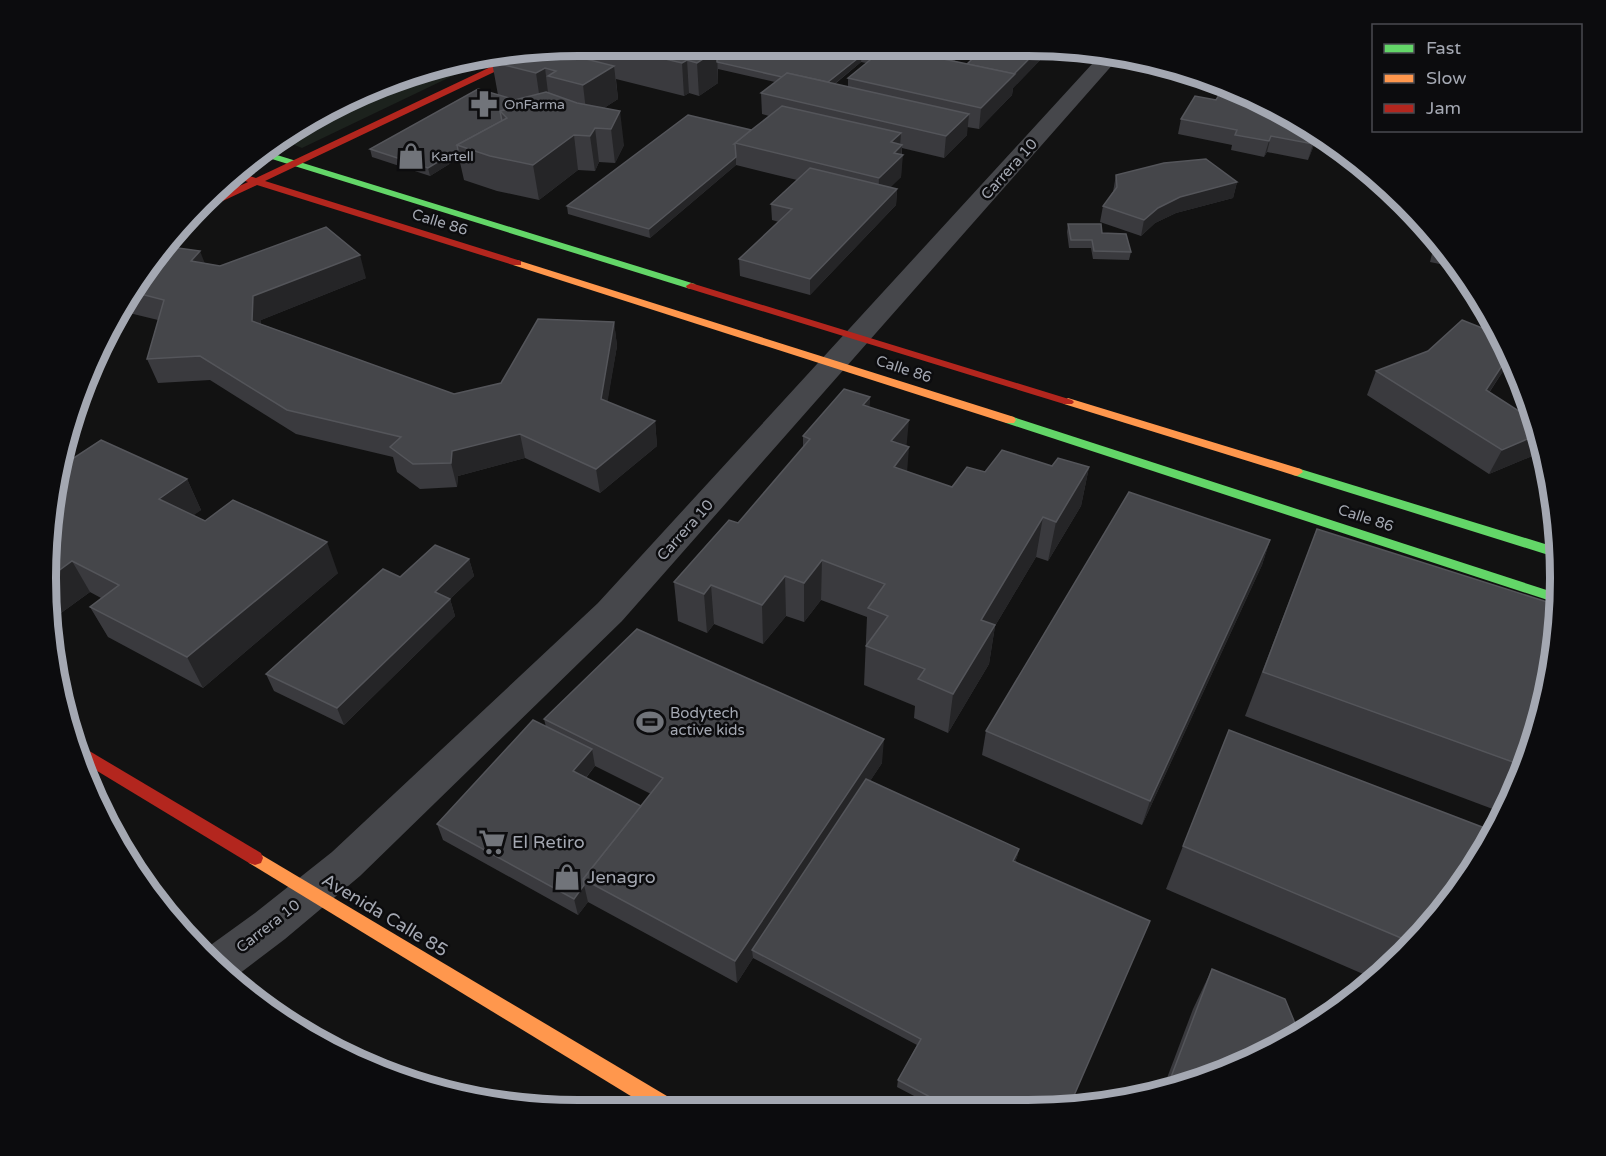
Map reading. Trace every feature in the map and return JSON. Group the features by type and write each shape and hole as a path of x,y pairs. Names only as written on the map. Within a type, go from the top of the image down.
{"street":[{"path":"218,200 513,60"},
{"name":"Carrera 10","path":"223,961 346,864 610,612 1105,62"},
{"name":"Calle 86","path":"270,156 1549,550"},
{"name":"Calle 86","path":"243,177 834,364 1550,595"},
{"name":"Avenida Calle 85","path":"87,757 655,1100"}],"shaded area":[{"path":"471,67 302,148 290,143 341,113 410,83"}],"building":[{"path":"574,56 614,66 583,85 548,76 556,71 545,68 536,73 495,63"},
{"path":"652,56 708,56 697,63 687,60 682,63"},
{"path":"717,56 861,56 828,82 787,73 782,77 717,62"},
{"path":"875,56 929,56 1015,74 981,108 848,78"},
{"path":"929,56 952,56 948,60"},
{"path":"975,56 1032,56 1014,74 967,64"},
{"path":"787,73 969,114 946,136 761,93"},
{"path":"478,89 516,100 511,101 512,108 500,111 502,121 457,145 458,150 428,168 370,149"},
{"path":"546,92 577,103 620,111 611,129 595,128 590,136 574,135 533,165 490,156 457,145 507,118 500,111 517,107 511,101"},
{"path":"1219,95 1234,97 1259,109 1314,142 1313,144 1271,136 1269,141 1235,135 1237,130 1181,119 1195,96 1216,100"},
{"path":"782,106 901,133 891,142 902,145 894,153 903,155 879,178 735,143"},
{"path":"688,115 751,130 734,144 736,157 649,229 567,206"},
{"path":"1206,159 1237,182 1180,197 1158,208 1144,220 1103,206 1117,187 1116,175 1164,163"},
{"path":"810,168 897,189 810,279 739,259 792,209 771,204"},
{"path":"1068,224 1101,224 1102,233 1126,234 1131,252 1094,251 1092,240 1071,240"},
{"path":"326,227 360,255 253,296 252,321 454,394 501,383 538,319 614,322 601,399 655,421 596,469 520,434 452,451 451,463 413,464 390,447 401,437 287,410 200,356 147,359 164,300 140,294 163,260 173,247 200,251 191,261 220,266"},
{"path":"1462,320 1487,330 1504,363 1486,390 1524,415 1531,437 1502,450 1376,371 1428,351"},
{"path":"844,389 870,397 863,405 909,420 891,441 909,447 894,467 952,487 967,467 985,472 1002,450 1052,466 1058,458 1089,467 1056,522 1043,517 981,620 995,625 953,694 918,679 925,669 866,646 888,616 868,608 885,584 822,560 804,583 785,576 762,605 711,585 704,594 674,582 729,520 738,523 810,439 803,436"},
{"path":"101,440 187,479 159,499 205,521 233,500 327,542 187,657 90,607 119,585 72,561 56,573 60,510 69,461"},
{"path":"1129,492 1270,540 1150,801 986,731"},
{"path":"1317,529 1549,603 1546,646 1540,680 1533,713 1517,763 1263,672"},
{"path":"435,545 469,559 435,592 450,599 337,708 266,674 383,569 400,577"},
{"path":"637,629 884,739 735,961 583,879 663,778 544,719"},
{"path":"533,720 592,749 573,771 641,806 583,879 584,885 574,899 437,824"},
{"path":"1229,730 1486,829 1443,896 1405,939 1183,846"},
{"path":"866,779 1019,849 1013,861 1150,921 1073,1098 1062,1099 936,1100 898,1080 921,1039 752,950"},
{"path":"1212,969 1285,999 1296,1026 1259,1047 1228,1061 1170,1081"}],"traffic: fast":[{"path":"270,156 691,286"},
{"path":"1010,420 1549,596"},
{"path":"1297,472 1549,550"}],"traffic: slow":[{"path":"517,263 1010,420"},
{"path":"1068,402 1297,472"},
{"path":"255,858 655,1100"}],"traffic: jam":[{"path":"219,199 513,60"},
{"path":"243,177 517,263"},
{"path":"691,286 1068,402"},
{"path":"87,757 255,858"}],"place":[{"name":"OnFarma","path":"484,104"},
{"name":"Kartell","path":"411,156"},
{"name":"Bodytech active kids","path":"650,722"},
{"name":"El Retiro","path":"492,842"},
{"name":"Jenagro","path":"567,877"}]}
